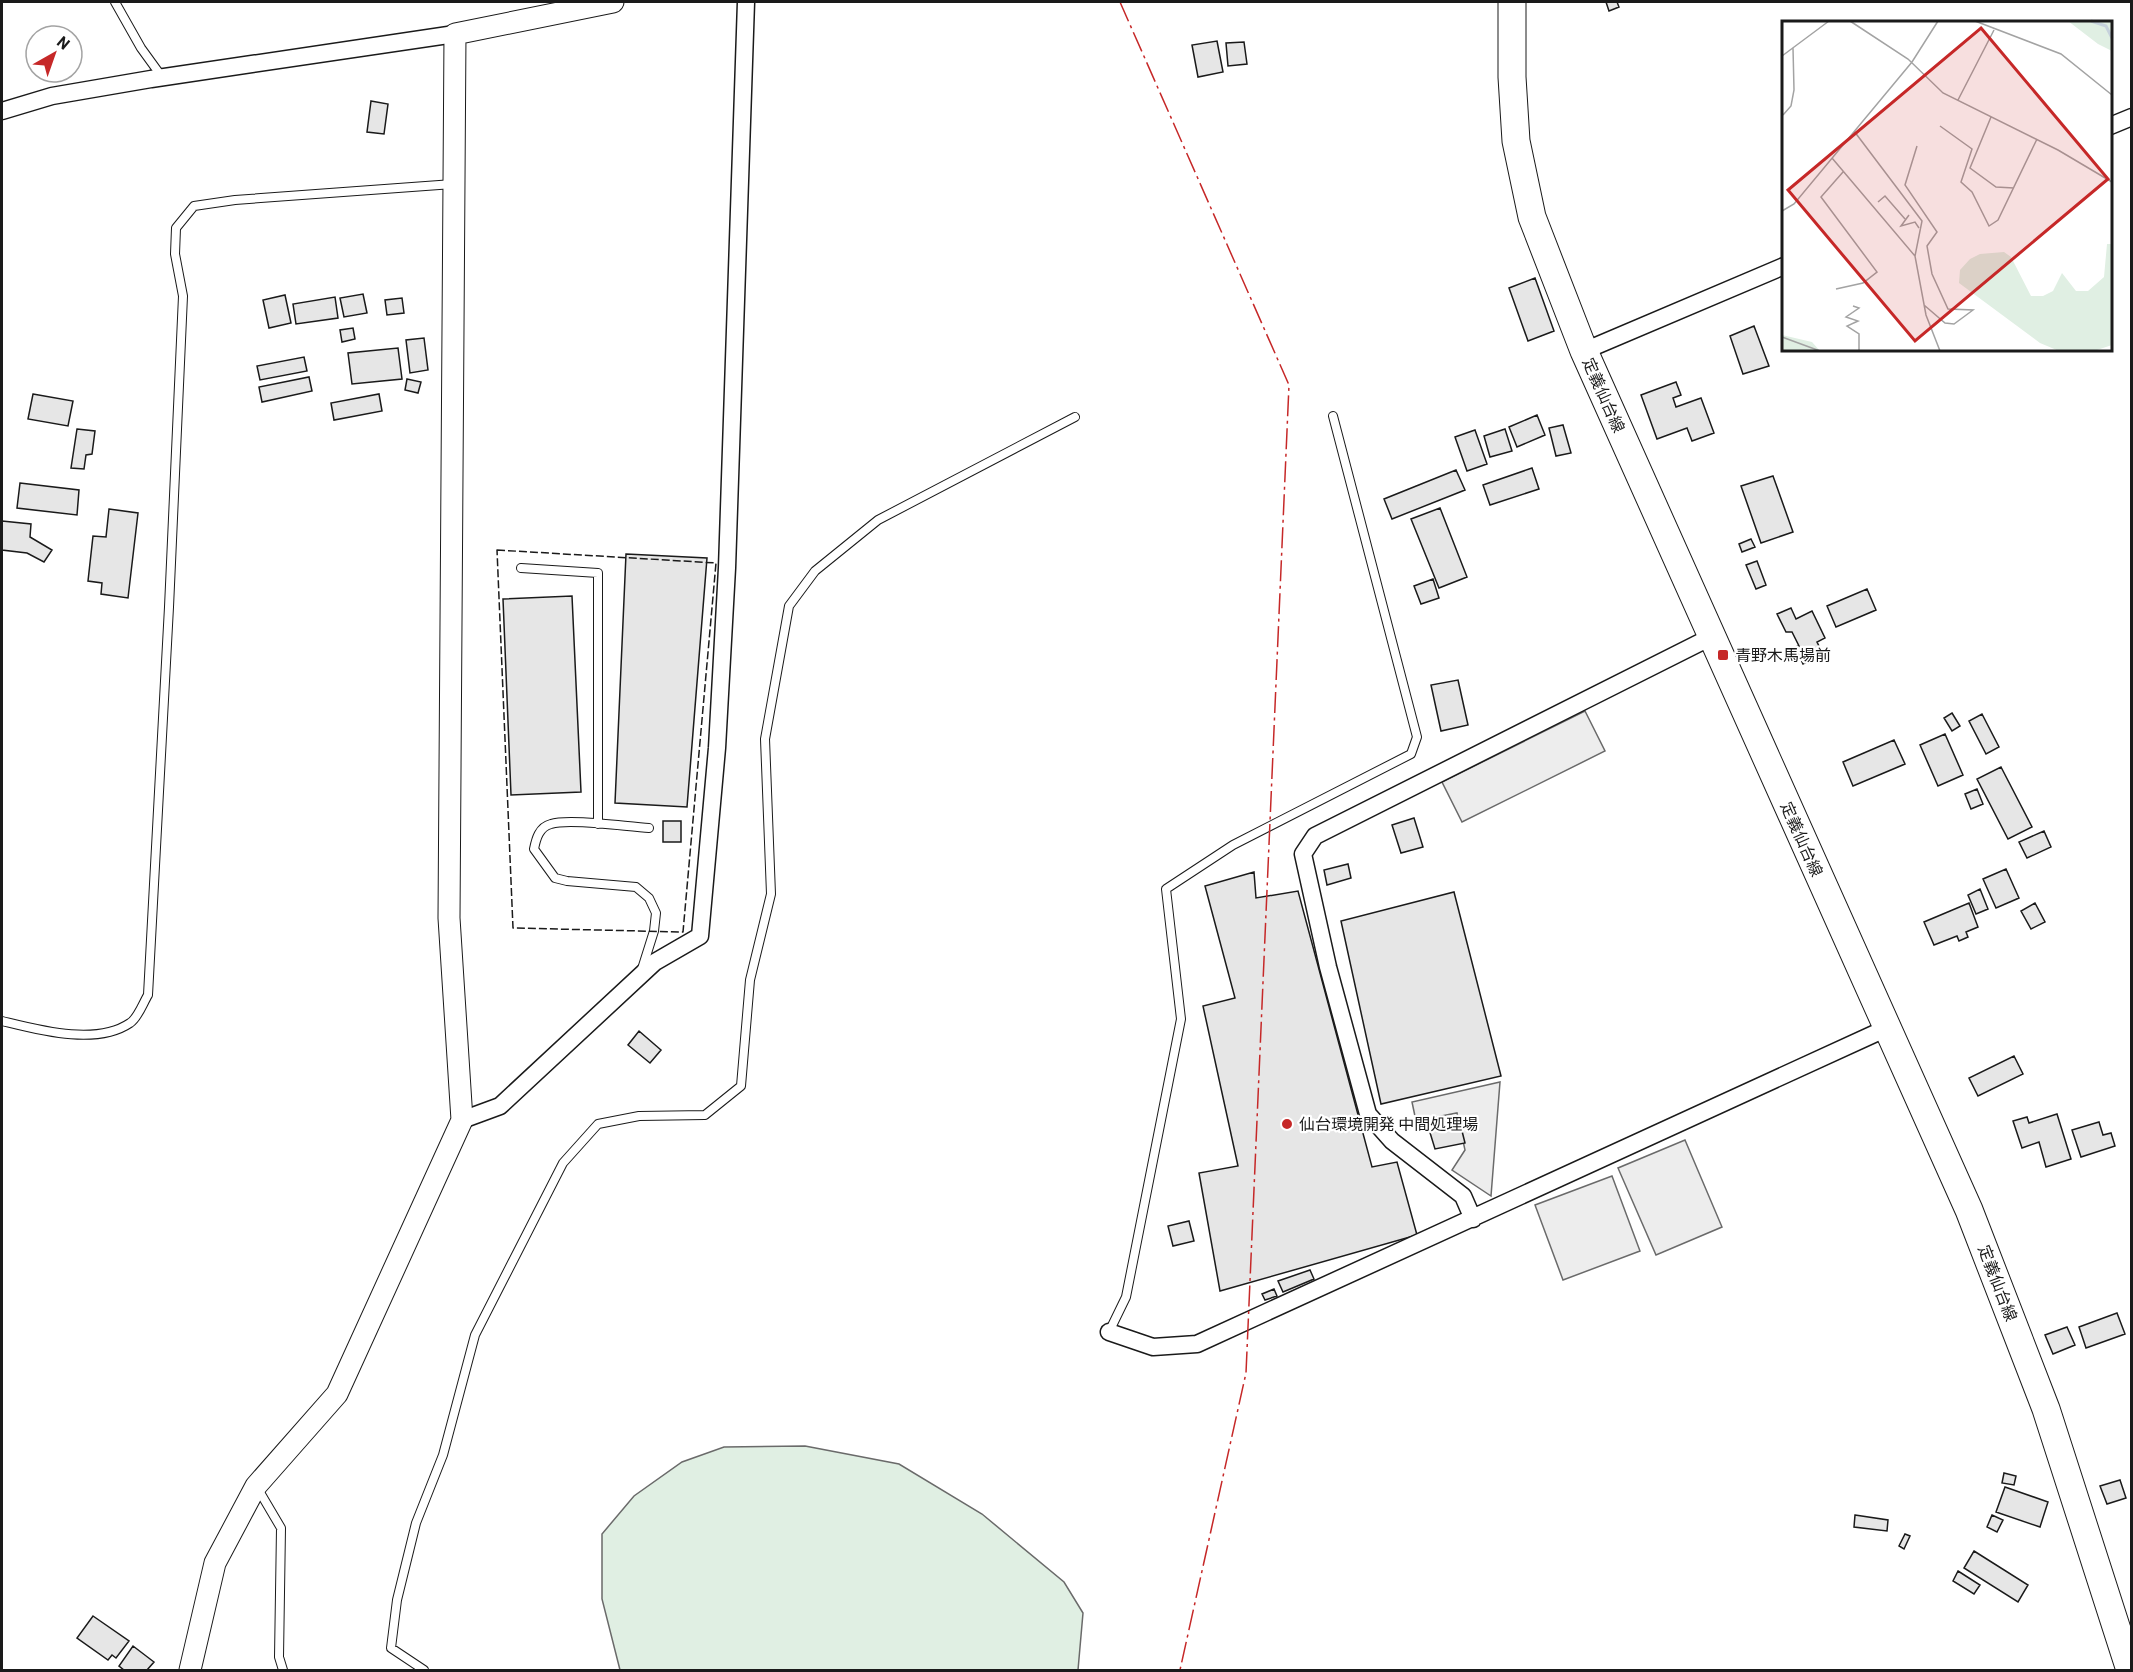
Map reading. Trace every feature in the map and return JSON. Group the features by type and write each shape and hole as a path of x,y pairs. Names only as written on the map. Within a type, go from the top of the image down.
{"main road":[{"name":"定義仙台線","path":"1512,2 1512,77 1518,152 1532,217 1584,351 1969,1210 2038,1387 2130,1671"}],"street":[{"path":"2,111 52,96 162,77 455,34 613,2"},
{"path":"462,1120 500,1106 655,962 700,936 717,748 728,568 746,2"},
{"path":"190,1671 215,1563 256,1486 337,1394 462,1120 449,918 455,34"},
{"path":"2112,125 2132,117"},
{"path":"1584,351 1782,267"},
{"path":"1473,1219 1462,1196 1392,1141 1368,1114 1328,967 1303,854 1315,836 1711,637"},
{"path":"1109,1332 1153,1347 1197,1344 1887,1028"}],"lane":[{"path":"115,2 141,48 162,77"},
{"path":"2,1021 29,1028 82,1035 112,1031 133,1022 148,995 183,296 175,254 176,228 194,206 235,200 454,184"},
{"path":"1109,1332 1126,1297 1181,1019 1166,889 1233,845 1411,754 1417,737 1333,416"},
{"path":"424,1671 390,1648 397,1600 416,1523 443,1455 475,1335 563,1163 598,1124 639,1116 705,1115 741,1086 750,981 771,894 765,739 789,606 815,572 878,520 1075,417"},
{"path":"521,568 598,573 598,824"},
{"path":"640,975 654,931 656,913 649,898 636,887 555,878 534,849 537,835 550,824 570,822 650,828"},
{"path":"256,1486 281,1528 279,1657 283,1671"}],"green space":[{"path":"805,1446 899,1464 982,1514 1064,1582 1083,1613 1078,1670 620,1670 602,1599 602,1534 634,1496 682,1462 724,1447"}],"shaded area":[{"path":"1585,711 1605,751 1462,822 1442,782"},
{"path":"1500,1082 1491,1196 1452,1170 1465,1150 1457,1113 1416,1121 1412,1102"},
{"path":"1685,1140 1722,1227 1656,1255 1618,1168"},
{"path":"1612,1176 1640,1251 1563,1280 1535,1205"}],"building":[{"path":"1606,2 1617,2 1619,7 1609,11"},
{"path":"1217,41 1223,72 1198,77 1192,45"},
{"path":"1244,42 1247,64 1228,66 1226,43"},
{"path":"371,101 388,104 384,134 367,132"},
{"path":"1535,278 1554,331 1528,341 1509,288"},
{"path":"363,294 367,313 344,317 340,298"},
{"path":"285,295 291,323 269,328 263,300"},
{"path":"335,297 338,318 296,324 293,304"},
{"path":"402,298 404,313 387,315 385,300"},
{"path":"1754,326 1769,366 1743,374 1730,336"},
{"path":"353,328 355,339 342,342 340,330"},
{"path":"424,338 428,370 410,373 406,340"},
{"path":"398,348 402,379 352,384 348,353"},
{"path":"304,357 307,371 260,380 257,366"},
{"path":"309,377 312,391 262,402 259,387"},
{"path":"407,379 421,382 418,393 405,390"},
{"path":"1676,382 1681,395 1673,398 1676,407 1701,398 1714,433 1692,441 1687,428 1657,439 1641,395"},
{"path":"33,394 73,401 68,426 28,419"},
{"path":"379,394 382,411 334,420 331,403"},
{"path":"1537,415 1545,435 1517,447 1509,427"},
{"path":"1563,425 1571,453 1556,456 1549,428"},
{"path":"77,429 95,431 92,454 86,455 84,469 71,468"},
{"path":"1505,429 1512,451 1490,457 1484,436"},
{"path":"1475,430 1487,464 1467,471 1455,437"},
{"path":"1532,468 1539,489 1490,505 1483,485"},
{"path":"1456,470 1465,490 1392,519 1384,499"},
{"path":"1773,476 1793,532 1761,543 1741,486"},
{"path":"20,483 79,490 77,515 17,508"},
{"path":"1440,508 1467,577 1439,588 1411,519"},
{"path":"109,509 138,513 128,598 101,594 102,583 88,581 93,536 106,537"},
{"path":"2,521 31,524 30,537 52,550 44,562 27,553 2,550"},
{"path":"1751,539 1755,547 1742,552 1739,544"},
{"path":"626,554 707,558 687,807 615,803"},
{"path":"1757,561 1766,585 1756,589 1746,565"},
{"path":"1433,579 1439,598 1421,604 1414,586"},
{"path":"1867,589 1876,610 1836,627 1827,606"},
{"path":"572,596 581,792 511,795 503,599"},
{"path":"1791,608 1796,619 1812,611 1825,638 1817,642 1823,654 1803,664 1795,647 1799,646 1792,632 1786,632 1777,614"},
{"path":"1458,680 1468,725 1441,731 1431,685"},
{"path":"1952,713 1960,726 1952,731 1944,718"},
{"path":"1982,714 1999,747 1986,754 1969,721"},
{"path":"1945,734 1963,775 1938,786 1920,745"},
{"path":"1894,740 1905,764 1853,786 1843,762"},
{"path":"2001,767 2032,827 2008,839 1977,779"},
{"path":"1977,789 1983,804 1971,809 1965,794"},
{"path":"1414,818 1423,847 1401,853 1392,825"},
{"path":"663,821 681,821 681,842 663,842"},
{"path":"2044,831 2051,847 2027,858 2019,842"},
{"path":"1348,864 1351,878 1327,885 1324,870"},
{"path":"2006,869 2019,898 1996,908 1983,879"},
{"path":"1254,872 1256,898 1298,891 1372,1167 1397,1162 1417,1235 1220,1291 1199,1173 1238,1166 1203,1006 1235,998 1205,886"},
{"path":"1980,889 1988,909 1976,914 1968,895"},
{"path":"1454,892 1501,1076 1381,1104 1341,921"},
{"path":"1969,903 1978,927 1966,932 1968,937 1959,941 1957,936 1934,945 1924,922"},
{"path":"2035,903 2045,922 2031,929 2021,911"},
{"path":"639,1031 661,1050 650,1063 628,1045"},
{"path":"2014,1056 2023,1074 1978,1096 1969,1078"},
{"path":"2057,1114 2071,1159 2046,1167 2039,1142 2022,1148 2013,1121 2027,1117 2029,1123"},
{"path":"1459,1119 1465,1143 1435,1149 1428,1126"},
{"path":"2099,1122 2103,1135 2111,1133 2115,1146 2081,1157 2072,1130"},
{"path":"1189,1221 1194,1241 1173,1246 1168,1226"},
{"path":"1310,1270 1314,1279 1283,1292 1278,1281"},
{"path":"1274,1289 1277,1296 1265,1300 1262,1294"},
{"path":"2117,1313 2125,1334 2086,1348 2079,1327"},
{"path":"2067,1327 2075,1345 2053,1354 2045,1335"},
{"path":"2004,1473 2016,1476 2014,1485 2002,1483"},
{"path":"2120,1480 2126,1498 2107,1504 2100,1486"},
{"path":"2005,1487 2048,1502 2040,1527 1996,1512"},
{"path":"1855,1515 1888,1520 1887,1531 1854,1527"},
{"path":"1992,1515 2003,1520 1997,1532 1987,1527"},
{"path":"1905,1534 1910,1536 1904,1549 1899,1546"},
{"path":"1974,1551 2028,1585 2018,1602 1964,1568"},
{"path":"1958,1571 1980,1585 1974,1594 1953,1581"},
{"path":"93,1616 129,1641 116,1658 112,1655 108,1660 77,1638"},
{"path":"133,1646 154,1662 147,1670 124,1670 119,1666"}],"fence":[{"path":"497,550 716,563 683,932 513,928 497,550"}],"power":[{"path":"1120,2 1289,385 1246,1373 1180,1670"}],"place":[{"name":"青野木馬場前","path":"1723,655"},
{"name":"仙台環境開発 中間処理場","path":"1287,1124"}]}
